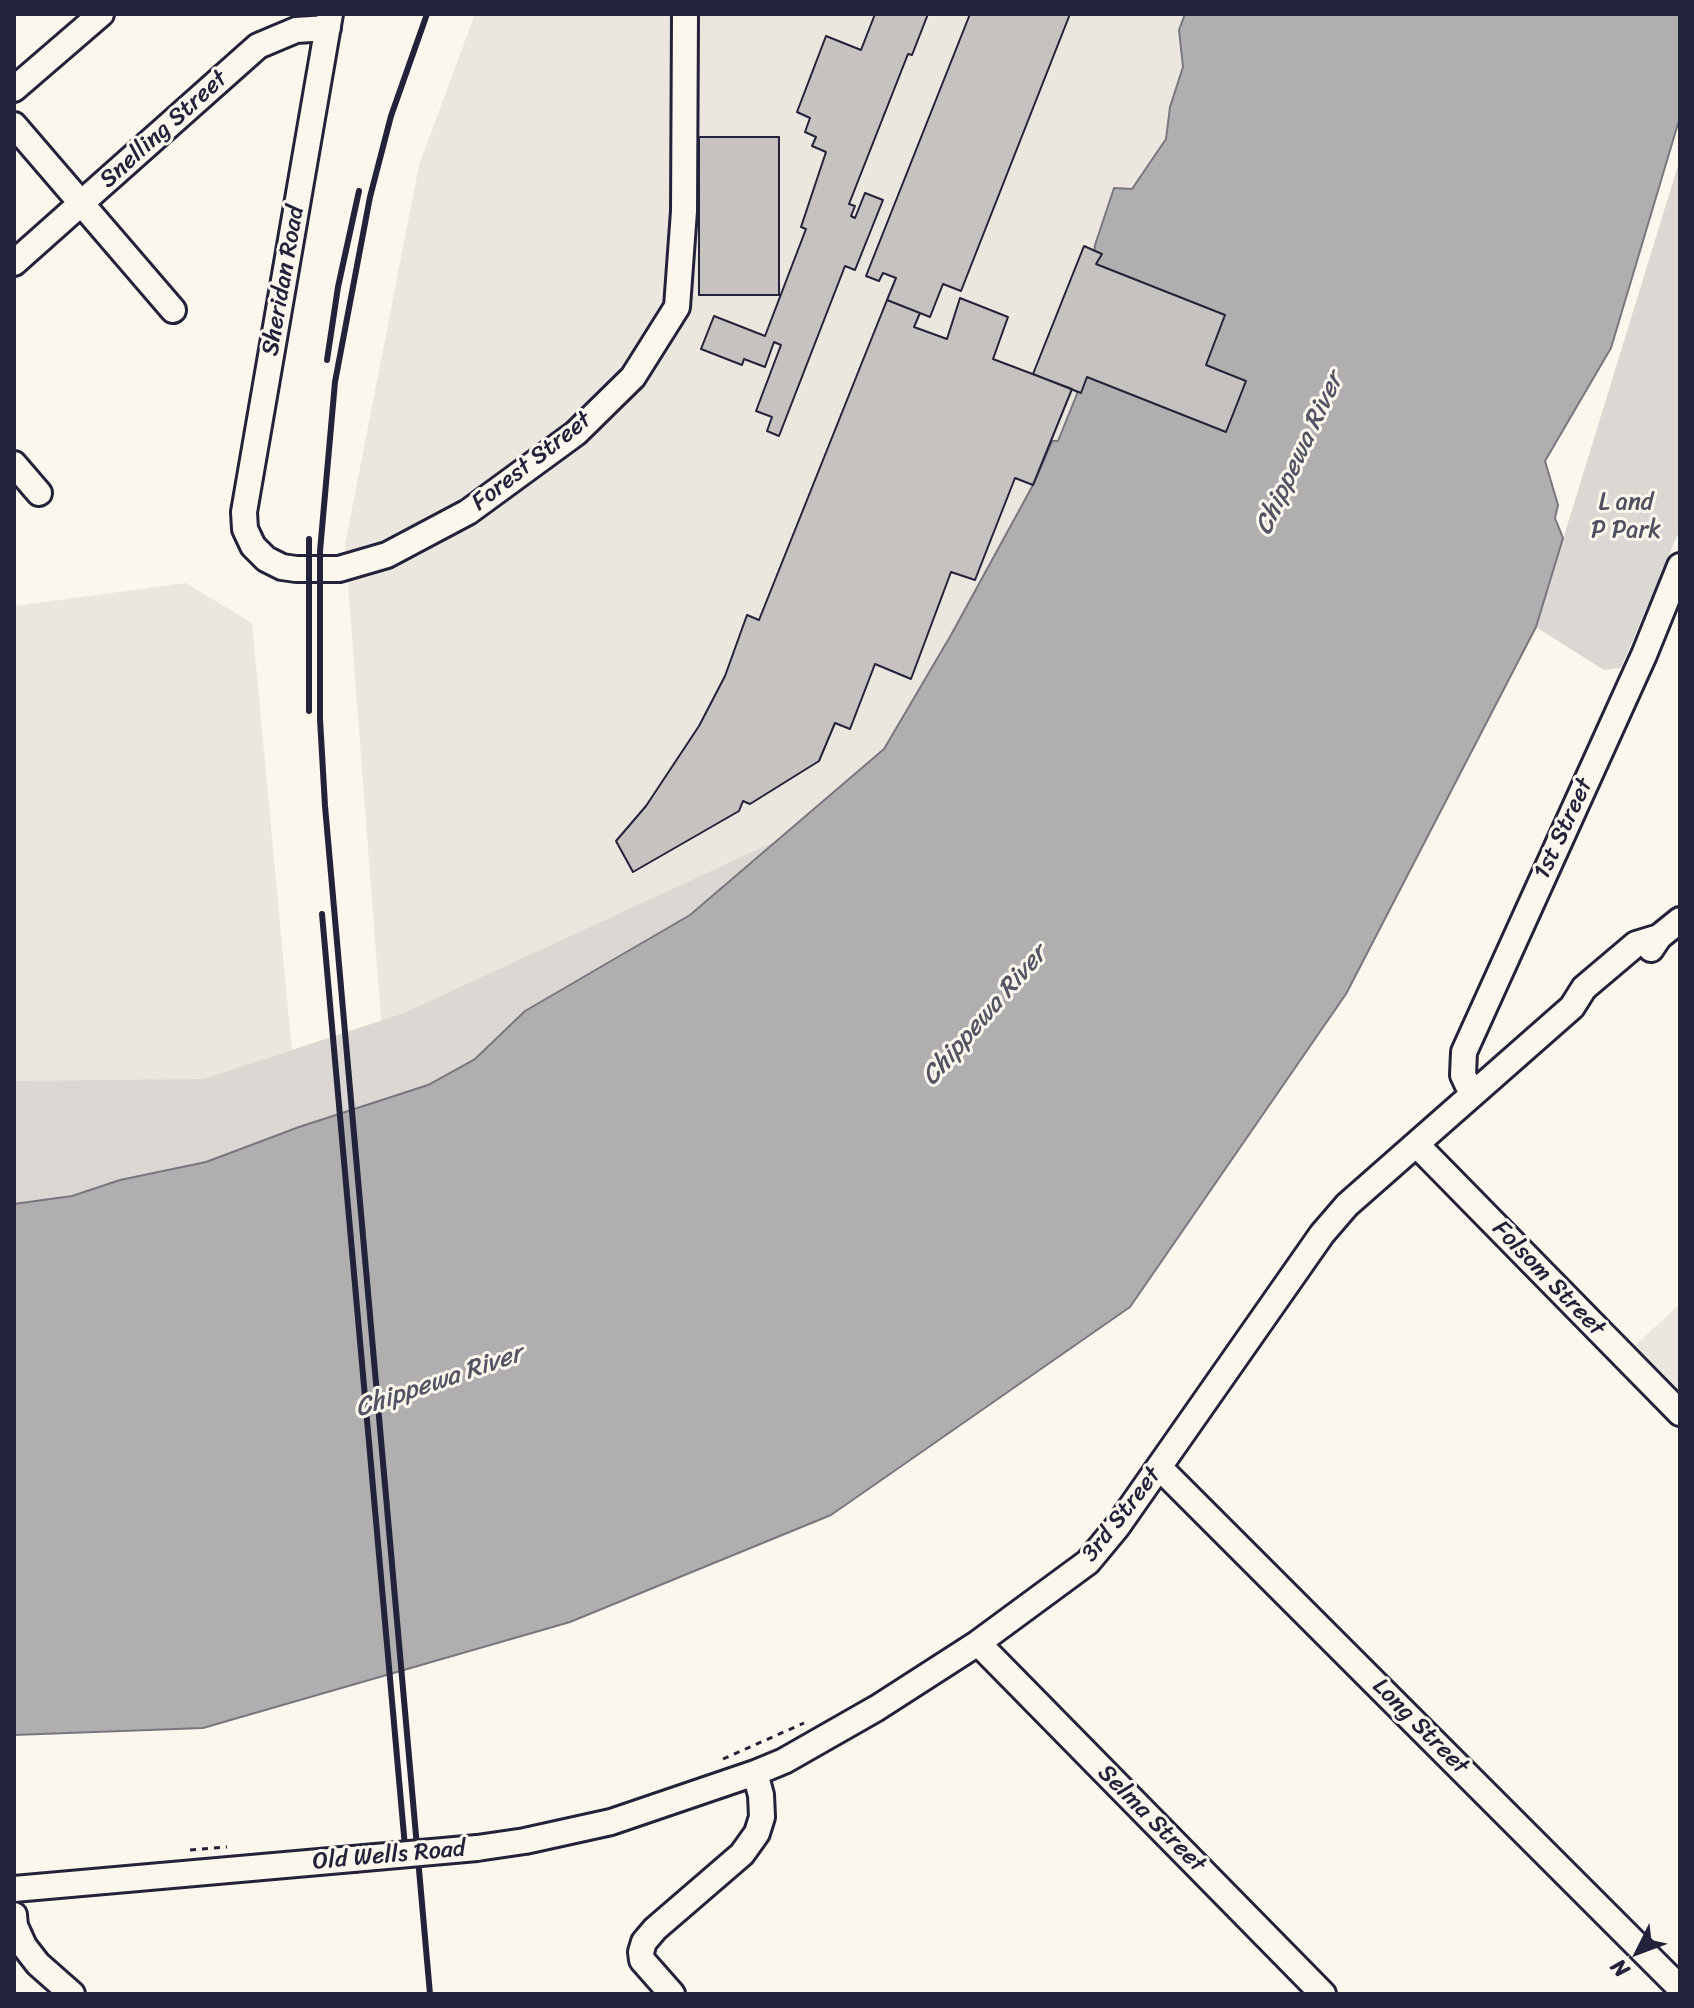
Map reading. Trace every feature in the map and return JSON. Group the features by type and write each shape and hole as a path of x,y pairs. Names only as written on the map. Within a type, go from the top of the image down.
{"street":[{"path":"14,89 101,14"},
{"name":"Forest Street","path":"253,546 266,559 282,567 296,569 339,569 387,555 468,512 576,433 633,377 677,307 684,211 685,14"},
{"name":"Sheridan Road","path":"253,546 245,529 244,512 329,21"},
{"name":"Snelling Street","path":"14,263 258,46 296,30 329,21"},
{"path":"14,125 173,310"},
{"path":"14,464 39,493"},
{"name":"1st Street","path":"1472,1094 1463,1075 1464,1052 1644,655 1675,598 1680,566"},
{"name":"3rd Street","path":"755,1773 818,1743 978,1643 1088,1562 1110,1537 1322,1234 1347,1205 1572,1007 1584,988 1636,944 1659,937 1680,920"},
{"name":"Folsom Street","path":"1417,1145 1680,1413"},
{"name":"Long Street","path":"1159,1467 1680,1988"},
{"name":"Selma Street","path":"978,1643 1323,1994"},
{"path":"672,1994 649,1970 641,1952 644,1942 742,1854 757,1833 762,1817 755,1773"},
{"name":"Old Wells Road","path":"14,1889 477,1848 525,1841 611,1822 755,1773"},
{"path":"14,1915 15,1926 24,1946 38,1964 72,1994"}],"path":[{"path":"717,1762 807,1722"}],"shaded area":[{"path":"475,14 1185,14 1179,30 1183,67 1170,107 1166,139 1132,189 1113,188 1095,245 1082,360 1076,382 1077,394 1057,442 1052,441 1033,485 884,749 690,915 387,1098 345,545 419,165"},
{"path":"186,583 252,623 299,1127 72,1196 14,1204 14,606"},
{"path":"1680,1304 1680,1396 1633,1347"}],"green space":[{"name":"L and P Park","path":"1680,159 1680,529 1621,668 1604,670 1536,627"},
{"path":"774,842 690,915 525,1011 475,1059 427,1085 299,1127 206,1162 120,1180 72,1196 14,1204 14,1081 204,1079 404,1013"}],"water":[{"name":"Chippewa River","path":"1185,14 1680,14 1680,117 1611,348 1545,461 1558,505 1555,518 1563,538 1536,627 1346,994 1130,1307 831,1515 570,1622 203,1728 14,1735 14,1204 72,1196 120,1180 206,1162 299,1127 428,1085 475,1059 525,1011 690,915 884,749 1033,485 1052,441 1058,441 1077,394 1076,382 1082,360 1095,245 1114,188 1132,189 1166,139 1170,107 1183,67 1179,30"}],"building":[{"path":"875,14 928,14 912,55 908,54 849,204 855,206 851,216 855,218 865,193 883,200 855,270 845,266 779,436 767,431 772,417 756,411 781,345 774,342 765,367 744,359 742,365 701,349 714,316 765,336 806,229 801,227 826,152 812,146 816,137 805,132 810,118 797,112 826,36 861,50"},
{"path":"970,14 1070,14 961,291 943,284 930,317 887,300 896,278 883,273 879,281 866,276"},
{"path":"699,137 779,137 779,295 699,295"},
{"path":"1084,246 1102,254 1096,264 1225,315 1206,365 1246,381 1226,432 1087,377 1081,393 1033,374"},
{"path":"960,298 1008,317 993,359 1072,389 1033,485 1015,478 975,580 951,572 911,679 875,664 850,729 835,723 819,761 750,804 743,801 739,811 633,872 616,841 646,806 699,726 725,676 747,615 759,620 887,300 920,313 914,327 947,339"}],"railway":[{"path":"427,14 391,116 370,197 335,382 320,551 320,719 325,806 430,1994"},
{"path":"327,360 338,287 359,191"},
{"path":"309,539 309,711"},
{"path":"322,914 406,1858"}]}
